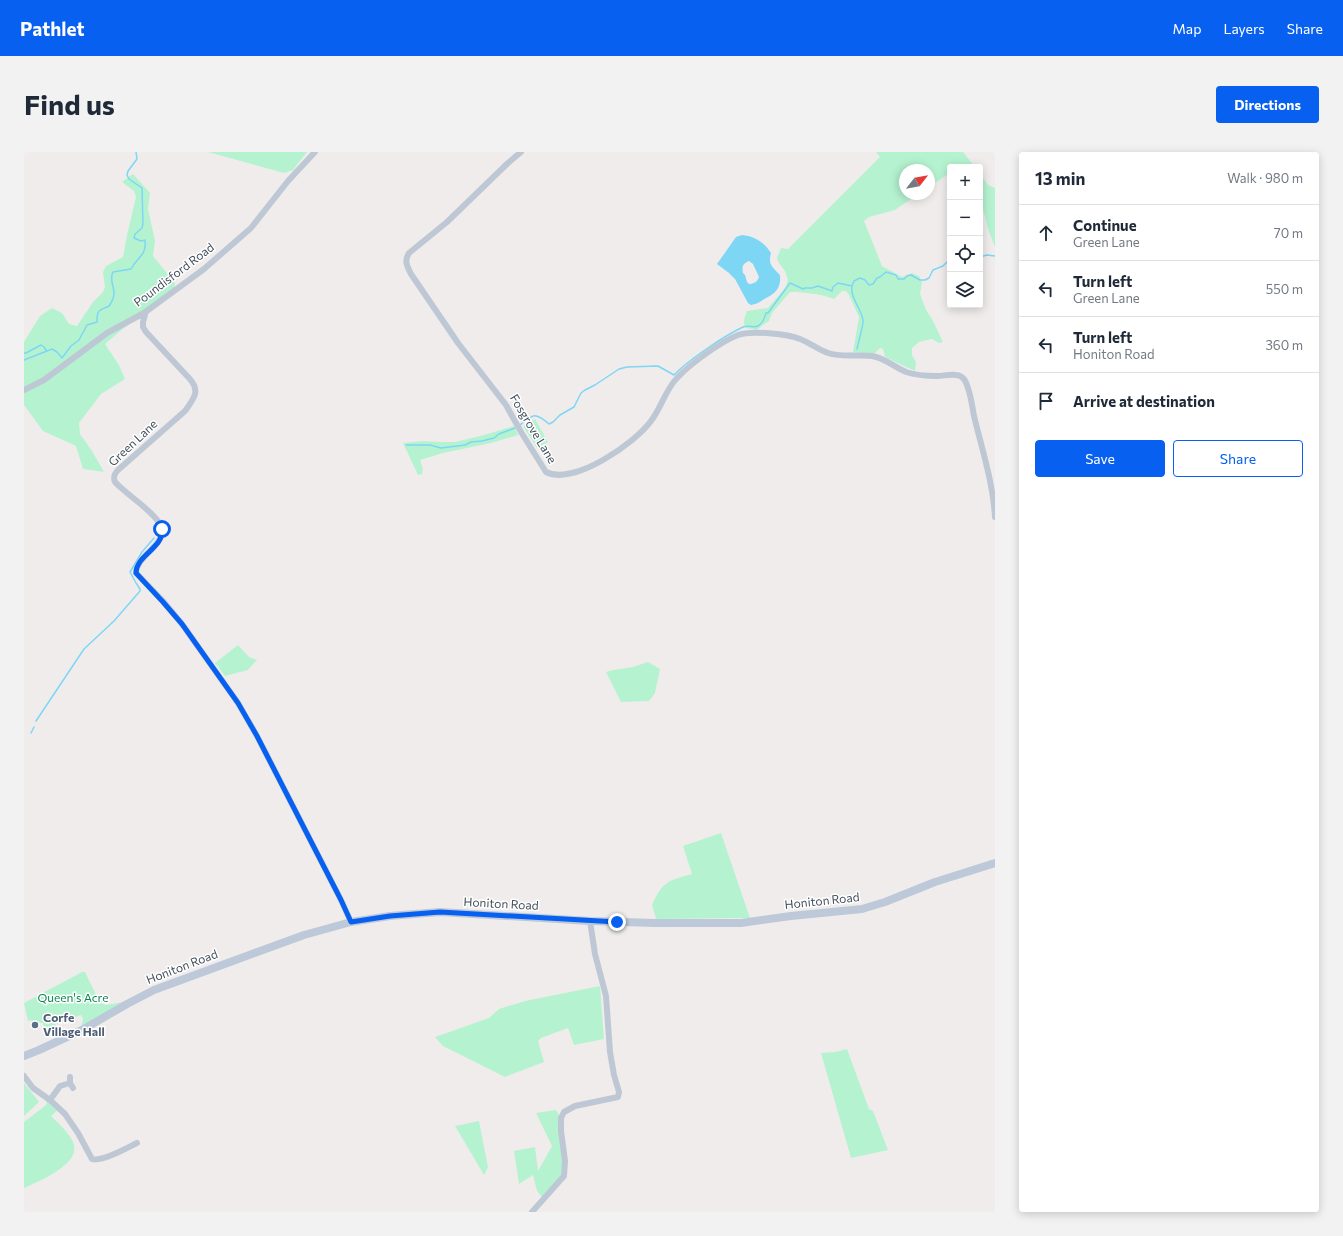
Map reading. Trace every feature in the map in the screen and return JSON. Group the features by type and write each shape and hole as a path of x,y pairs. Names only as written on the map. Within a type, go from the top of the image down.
{"main road":[{"name":"Honiton Road","path":"24,1056 82,1030 154,990 304,935 351,922 390,916 440,912 590,921 741,923 791,916 856,910 885,902 946,878 995,863"}],"street":[{"name":"Poundisford Road","path":"24,390 49,376 106,333 144,313 204,268 251,228 288,181 315,152"},
{"name":"Fosgrove Lane","path":"521,152 448,222 409,253 406,264 411,274 458,343 506,405 546,472 553,475 567,474 590,467 618,451 636,438 645,429 660,408 675,379 694,363 725,342 740,334 763,333 794,337 829,354 877,357 888,361 906,372 919,375 954,375 962,377 966,383 971,400 995,504"},
{"path":"130,320 135,320 143,326 144,313"},
{"name":"Green Lane","path":"143,326 146,332 194,384 196,392 185,411 114,474 115,482 155,518 162,529 162,534 157,544 137,565 136,573 182,624 238,703 257,736 351,922"},
{"path":"995,504 995,517"},
{"path":"532,1212 564,1176 565,1161 561,1132 561,1118 564,1112 575,1106 618,1097 619,1092 610,1052 606,996 595,954 590,921"},
{"path":"24,1076 33,1088 50,1100 71,1121 92,1159 95,1160 103,1158 138,1143"},
{"path":"50,1100 60,1086 71,1083"}],"green space":[{"path":"208,152 307,152 293,170 284,173"},
{"path":"876,152 963,152 973,164 947,164 947,175 935,183 935,164 899,164 899,200 909,200 895,210 869,217 864,221 882,266 902,277 912,273 919,276 922,282 920,294 926,310 943,342 939,343 932,339 919,342 912,348 912,355 916,362 915,371 885,357 883,349 880,348 874,354 853,352 859,317 846,291 842,291 834,299 801,292 790,292 772,313 769,321 757,330 746,328 744,320 747,311 768,308 785,288 788,280 785,271 777,258 781,248 788,249 880,157"},
{"path":"133,174 150,193 148,209 155,241 153,256 175,283 174,288 105,344 119,365 125,379 101,394 79,423 80,434 104,472 83,469 76,446 43,431 24,405 24,342 40,316 52,308 62,313 69,324 77,326 93,302 103,292 105,287 103,272 106,266 123,257 136,197 134,191 122,182"},
{"path":"983,178 988,185 995,188 995,247 988,229 983,209"},
{"path":"535,419 548,442 537,448 523,426"},
{"path":"514,426 518,435 420,460 423,469 422,474 418,475 403,443 424,441 455,442"},
{"path":"238,645 249,657 257,660 248,670 225,676 215,663"},
{"path":"648,662 660,669 655,693 649,701 621,702 606,672 633,667"},
{"path":"721,833 750,918 656,919 652,905 663,886 677,878 692,874 683,846"},
{"name":"Queen's Acre","path":"82,972 85,972 100,1003 106,1005 123,1002 81,1027 83,1019 81,1015 49,1027 42,1027 44,1026 43,1023 40,1022 33,1025 31,1020 28,1021 24,1003"},
{"path":"600,986 604,1039 574,1045 568,1028 541,1038 538,1041 544,1062 505,1077 443,1046 435,1037 489,1018 499,1009 525,1001"},
{"path":"847,1049 869,1109 873,1111 888,1150 851,1158 821,1053"},
{"path":"24,1083 39,1102 24,1116"},
{"path":"44,1099 58,1110 51,1116 71,1137 74,1145 74,1152 64,1166 48,1177 24,1188 24,1122 46,1105 47,1103"},
{"path":"556,1110 559,1115 563,1175 542,1197 537,1191 533,1175 519,1184 514,1151 535,1147 538,1171 552,1146 536,1113"},
{"path":"479,1121 488,1167 484,1175 455,1126"}],"water":[{"path":"742,235 755,238 762,243 771,253 770,263 780,275 780,283 776,292 753,305 748,303 735,279 717,264 736,237","holes":["749,261 753,264 759,277 755,282 749,284 743,273 743,267 745,263"]}],"waterway":[{"path":"24,360 52,349 62,358 71,346 79,340 87,325 97,322 97,315 99,311 109,306 111,303 114,295 112,280 113,272 131,269 143,253 145,240 141,241 134,238 135,234 142,228 143,224 142,188 129,179 127,175 128,171 137,159 136,152"},
{"path":"983,256 995,256"},
{"path":"520,425 534,416 537,416 549,424 553,422 560,415 574,407 581,393 619,369 627,367 658,366 674,375 697,356 726,336 743,327 756,327 759,325 766,313 768,313 790,283 803,289 818,286 832,291 833,287 838,283 852,286 854,281 860,278 865,280 869,285 873,284 877,278 886,272 896,275 898,279 904,279 911,275 920,280 925,280 929,278 933,270 943,266 947,262"},
{"path":"852,286 854,299 863,320 857,349"},
{"path":"24,353 41,345 46,350"},
{"path":"406,445 430,445 441,448 465,445 471,442 494,438 499,434 515,428"},
{"path":"36,721 84,649 114,621 140,591 130,572 142,552 154,538"},
{"path":"31,733 34,727"}],"place":[{"name":"Corfe Village Hall","path":"35,1025"}],"route":[{"path":"162,529 162,534 157,544 137,565 136,573 182,624 238,703 257,736 351,922 372,918 440,912 617,922"}]}
